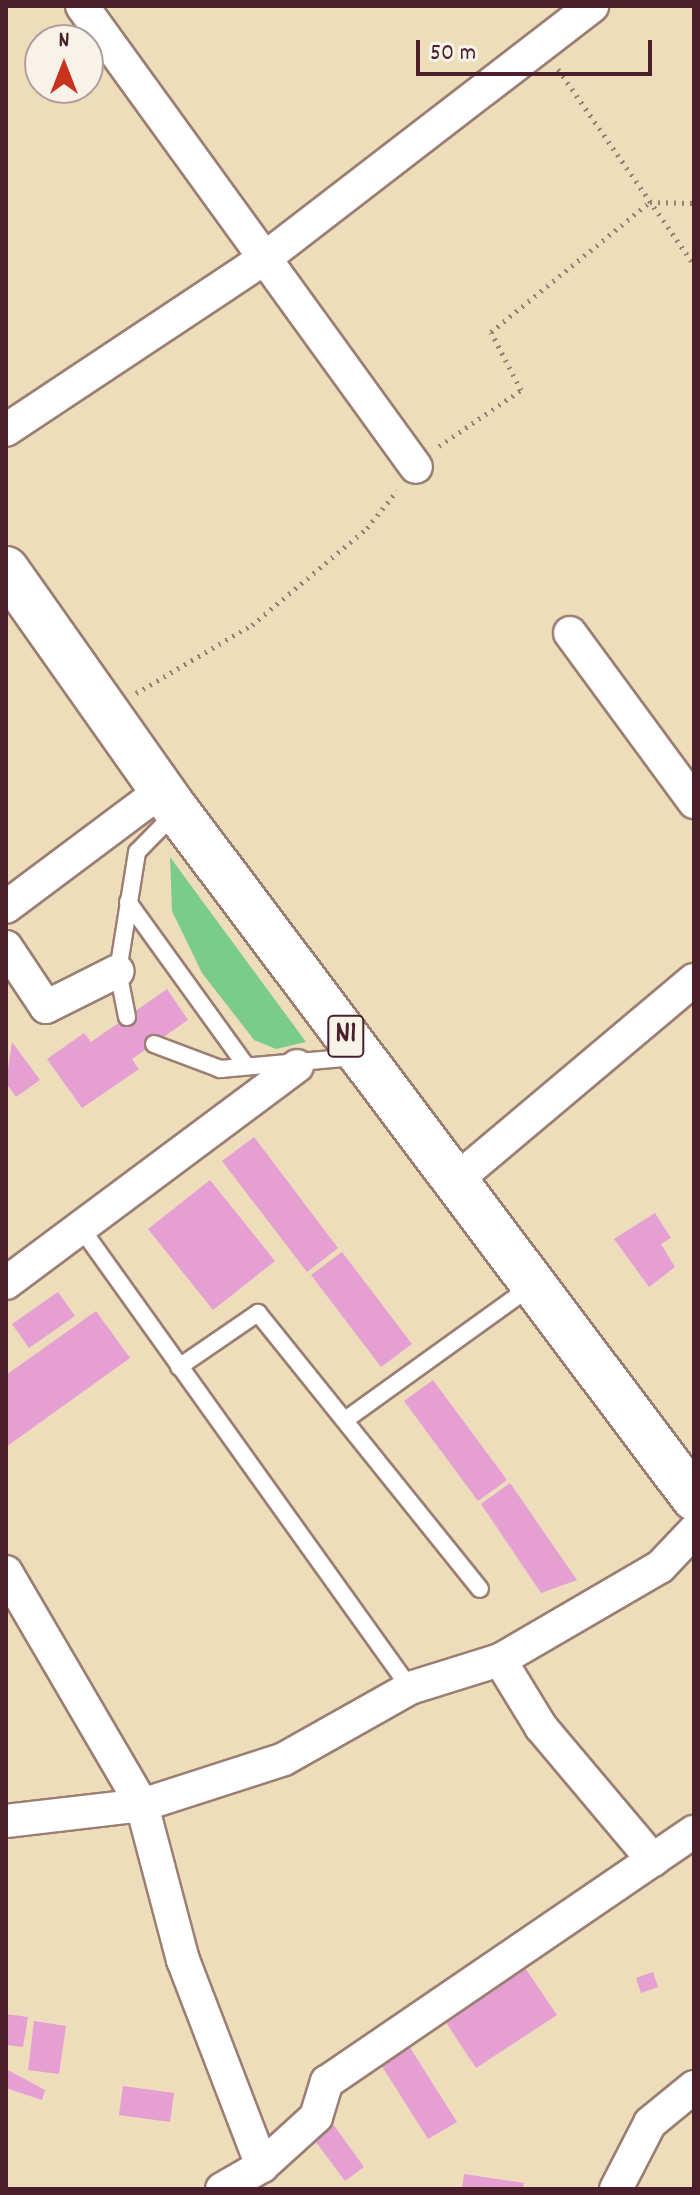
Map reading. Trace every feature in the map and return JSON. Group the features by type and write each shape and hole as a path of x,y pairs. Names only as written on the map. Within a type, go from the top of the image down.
{"highway":[{"name":"N1","path":"6,569 171,800 694,1498"}],"street":[{"path":"82,6 416,467"},
{"path":"6,430 265,258 540,42 592,6"},
{"path":"570,633 694,802"},
{"path":"6,907 171,800"},
{"path":"6,947 46,1007 118,971"},
{"path":"455,1181 694,980"},
{"path":"6,1283 297,1066"},
{"path":"6,1821 142,1805 284,1759 410,1688 500,1660 660,1567 694,1531"},
{"path":"6,1572 142,1805 183,1960 262,2166"},
{"path":"500,1660 541,1727 653,1860"},
{"path":"222,2189 262,2166 316,2117 327,2082 694,1832"},
{"path":"616,2189 650,2123 694,2087"}],"lane":[{"path":"127,1017 118,971 128,902 140,843 171,800"},
{"path":"128,902 245,1064"},
{"path":"154,1044 220,1069 245,1064 297,1066 361,1056"},
{"path":"81,1228 410,1688"},
{"path":"348,1418 533,1285"},
{"path":"179,1367 258,1313 348,1418 480,1589"}],"path":[{"path":"540,42 694,265"}],"green space":[{"path":"170,857 306,1042 276,1049 254,1040 202,973 172,911"}],"building":[{"path":"167,989 188,1020 132,1059 139,1069 82,1108 47,1059 84,1033 91,1042"},
{"path":"12,1042 40,1080 16,1097 6,1083"},
{"path":"254,1137 338,1248 307,1272 222,1161"},
{"path":"210,1180 275,1261 213,1310 148,1229"},
{"path":"655,1213 671,1238 661,1244 675,1267 649,1287 614,1239"},
{"path":"342,1252 412,1344 381,1367 311,1275"},
{"path":"58,1292 75,1316 29,1348 12,1324"},
{"path":"96,1311 130,1358 6,1447 6,1375"},
{"path":"433,1380 507,1480 478,1501 404,1401"},
{"path":"510,1483 577,1580 541,1593 481,1504"},
{"path":"525,1968 557,2015 476,2068 445,2021"},
{"path":"653,1972 658,1987 641,1993 636,1978"},
{"path":"6,2014 28,2017 23,2047 6,2045"},
{"path":"34,2021 66,2026 59,2074 28,2070"},
{"path":"409,2046 457,2122 428,2139 380,2063"},
{"path":"6,2069 45,2090 42,2100 6,2088"},
{"path":"123,2086 174,2093 170,2122 119,2115"},
{"path":"333,2124 364,2167 345,2181 313,2138"},
{"path":"464,2174 524,2183 523,2189 462,2189"}]}
